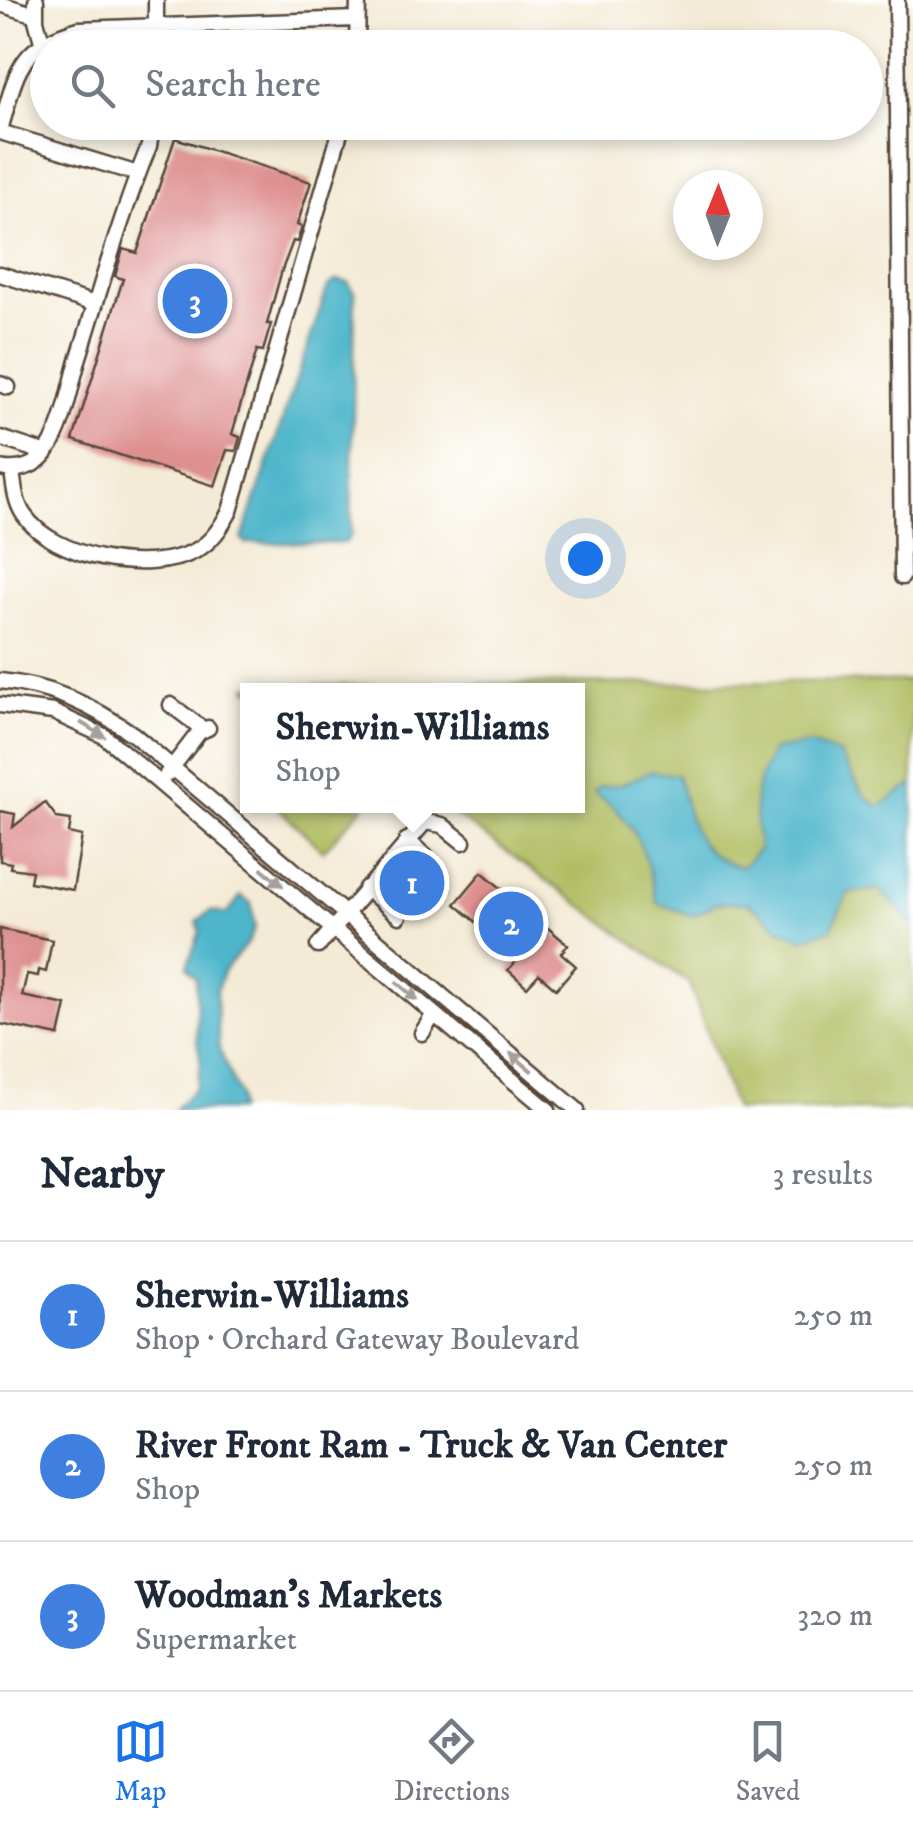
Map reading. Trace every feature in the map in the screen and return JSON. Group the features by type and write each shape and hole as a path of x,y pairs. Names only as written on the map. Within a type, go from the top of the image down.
{"street":[{"path":"156,0 156,30"},
{"path":"357,30 358,0"},
{"path":"897,0 902,577"},
{"path":"0,4 36,7"},
{"path":"75,30 357,19"},
{"path":"30,56 5,96 0,131 138,174"},
{"path":"150,140 57,431 46,453 34,464 6,469 20,510 29,522 74,549 108,560 164,562 198,550 216,535 230,511 338,140"},
{"path":"0,274 96,304"},
{"path":"0,438 46,453"},
{"path":"0,681 46,689 87,704 134,734 578,1110"},
{"path":"0,705 53,712 79,722 123,751 548,1110"},
{"path":"160,782 206,729 171,705"},
{"path":"318,946 419,826 434,821 463,842"},
{"path":"407,840 434,863"},
{"path":"366,888 400,916"},
{"path":"422,1033 434,1014"}],"green space":[{"path":"913,681 913,1110 735,1110 689,983 453,813 585,813 585,683"},
{"path":"283,813 358,813 323,851"},
{"path":"417,989 459,1018 568,1110 525,1083"}],"water":[{"path":"337,280 348,282 355,294 351,535 345,543 245,543 242,539 328,286"},
{"path":"811,744 839,754 863,794 879,807 913,784 913,928 900,909 878,889 848,893 831,929 802,939 779,928 749,903 717,903 693,916 657,903 644,854 631,827 594,793 599,787 620,785 651,771 677,775 690,820 703,845 725,862 742,867 759,849 756,798 760,776 773,750"},
{"path":"241,896 251,903 255,927 249,941 223,972 216,992 219,1048 239,1096 239,1110 174,1110 196,1087 201,1064 196,978 187,967 200,931 197,921 211,911 227,914"}],"building":[{"path":"174,140 311,182 297,225 302,227 282,270 263,351 257,350 232,434 240,437 236,451 227,450 215,486 73,440 123,279 115,276 123,249 137,253"},
{"path":"45,802 57,818 71,820 69,833 82,836 73,890 30,882 32,871 10,868 11,863 0,861 0,811 15,814 13,827"},
{"path":"416,862 433,875 407,905 392,891"},
{"path":"482,872 568,945 561,953 576,966 556,989 539,974 527,987 508,970 519,958 455,904"},
{"path":"0,929 52,940 46,972 39,970 38,976 27,974 22,996 66,1005 59,1036 0,1024"}],"place":[{"name":"Woodman's Markets","path":"195,301"},
{"name":"Sherwin-Williams","path":"412,883"},
{"name":"River Front Ram - Truck & Van Center","path":"511,924"}]}
